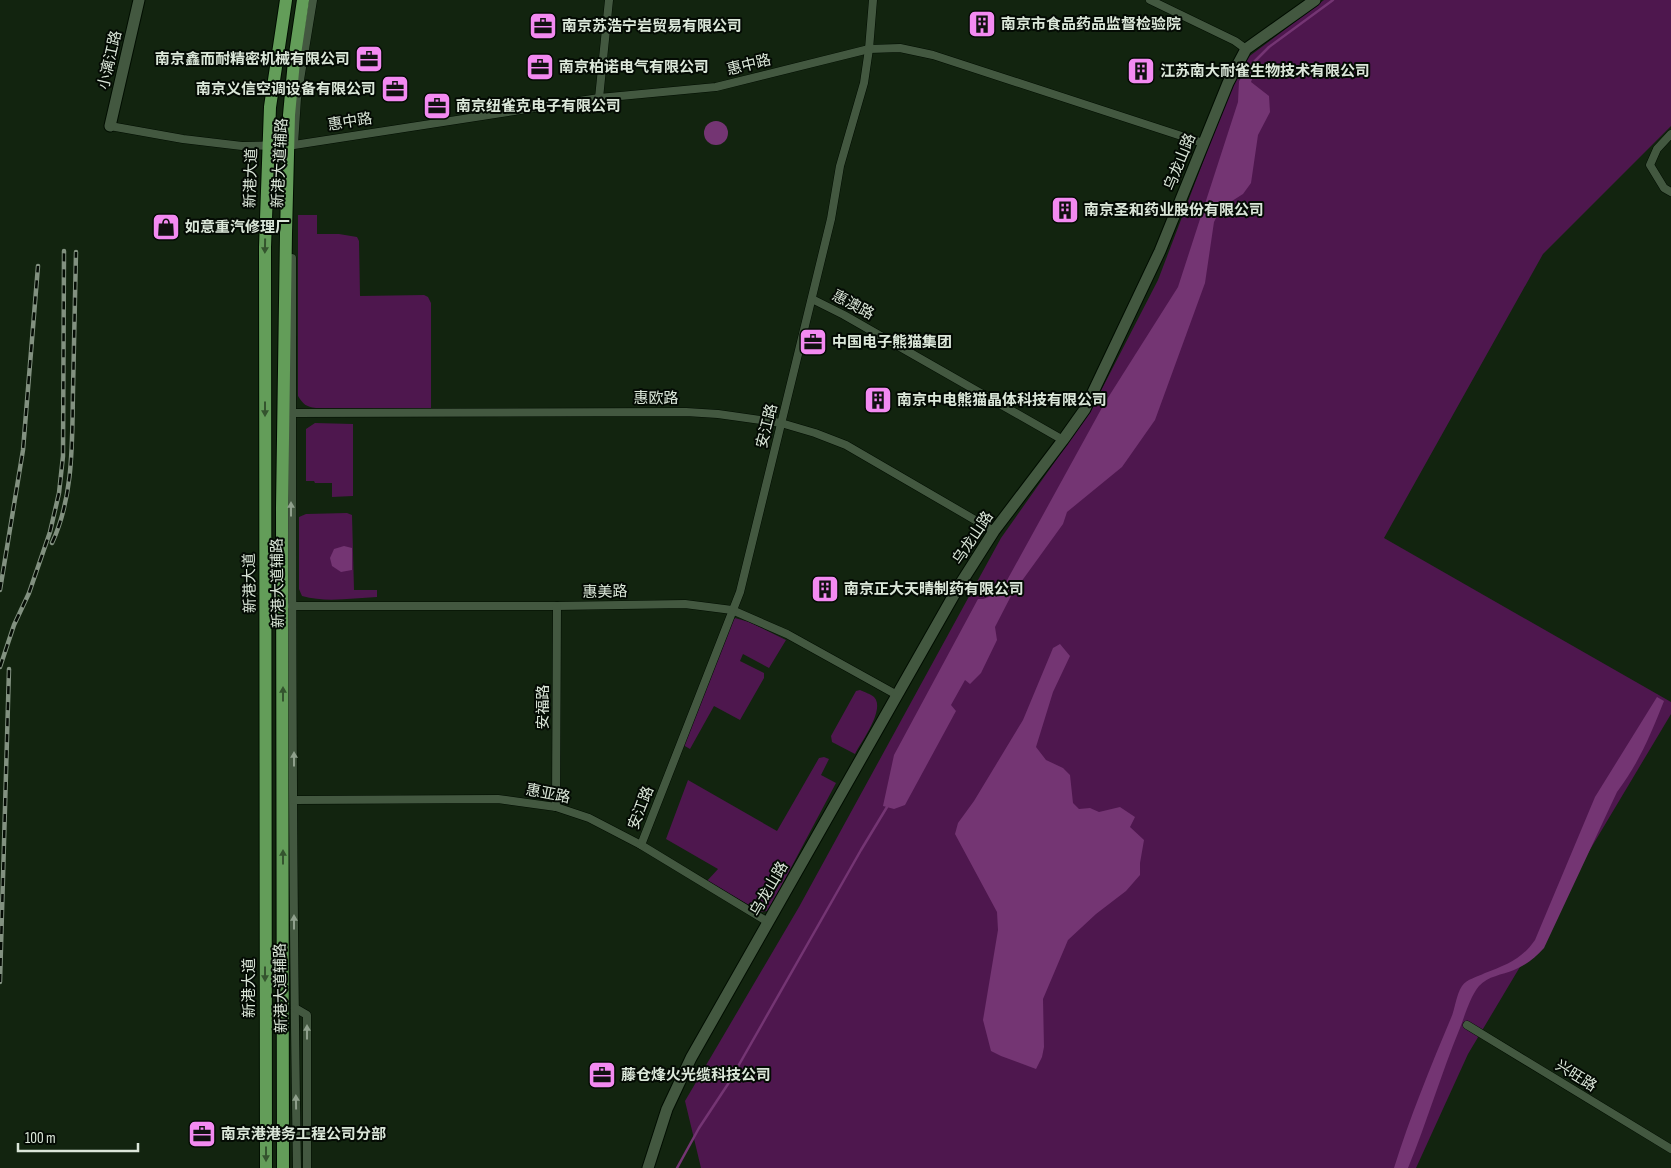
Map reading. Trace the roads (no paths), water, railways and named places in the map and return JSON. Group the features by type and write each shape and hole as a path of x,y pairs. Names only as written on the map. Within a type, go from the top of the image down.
{"main road":[{"name":"新港大道","path":"266,1168 265,247 270,107 286,0"},
{"path":"283,1168 282,508 291,145 289,115 294,61 303,0"}],"street":[{"name":"小漓江路","path":"110,126 139,0"},
{"name":"新港大道辅路","path":"297,1168 292,606 291,145 313,0"},
{"path":"600,98 609,0"},
{"name":"安江路","path":"641,845 740,592 831,219 840,166 864,83 873,0"},
{"path":"1150,0 1235,41 1246,49"},
{"name":"乌龙山路","path":"648,1168 666,1109 691,1058 958,586 994,531 1064,440 1085,409 1160,251 1228,83 1246,49 1315,0"},
{"name":"惠中路","path":"110,126 183,139 242,146 291,145 600,98 716,87 869,49 900,48 933,55 1204,143"},
{"path":"1671,134 1657,149 1650,165 1664,188 1671,192"},
{"name":"惠澳路","path":"812,299 1064,440"},
{"name":"惠欧路","path":"292,413 686,412 718,414 781,423 846,445 994,531"},
{"name":"惠美路","path":"292,606 685,604 732,610 787,634 896,695"},
{"name":"安福路","path":"556,807 557,606"},
{"name":"惠亚路","path":"294,800 498,799 556,807 589,818 641,845 768,922"},
{"path":"295,1008 307,1015 308,1168"},
{"name":"兴旺路","path":"1467,1025 1671,1149"}],"waterway":[{"path":"1252,64 1269,47 1333,0"},
{"path":"677,1168 699,1128 728,1084 887,807"}],"railway":[{"path":"0,667 50,532 59,493 63,456 64,251"},
{"path":"52,543 64,506 70,468 76,252"},
{"path":"0,590 23,450 38,266"},
{"path":"0,982 9,669"}],"place":[{"name":"南京市食品药品监督检验院","path":"982,24"},
{"name":"南京苏浩宁岩贸易有限公司","path":"543,26"},
{"name":"南京鑫而耐精密机械有限公司","path":"369,59"},
{"name":"南京柏诺电气有限公司","path":"540,67"},
{"name":"江苏南大耐雀生物技术有限公司","path":"1141,71"},
{"name":"南京义信空调设备有限公司","path":"395,89"},
{"name":"南京纽雀克电子有限公司","path":"437,106"},
{"name":"南京圣和药业股份有限公司","path":"1065,210"},
{"name":"如意重汽修理厂","path":"166,227"},
{"name":"中国电子熊猫集团","path":"813,342"},
{"name":"南京中电熊猫晶体科技有限公司","path":"878,400"},
{"name":"南京正大天晴制药有限公司","path":"825,589"},
{"name":"藤仓烽火光缆科技公司","path":"602,1075"},
{"name":"南京港港务工程公司分部","path":"202,1134"}]}
